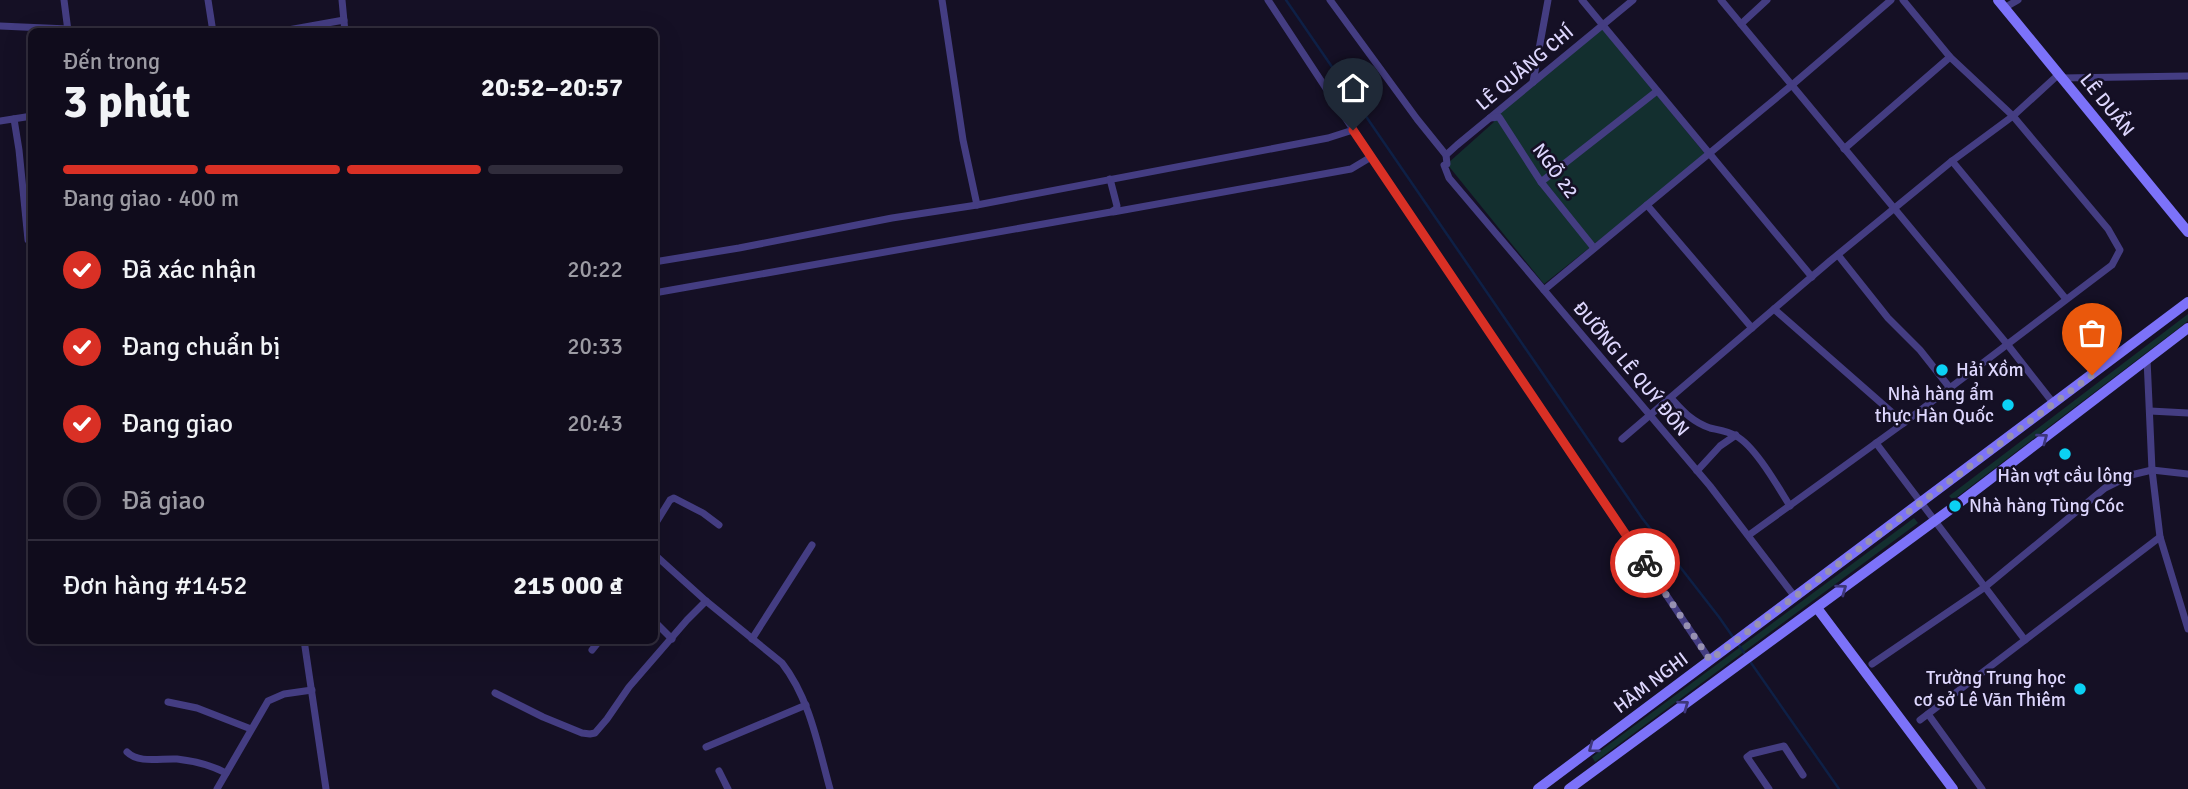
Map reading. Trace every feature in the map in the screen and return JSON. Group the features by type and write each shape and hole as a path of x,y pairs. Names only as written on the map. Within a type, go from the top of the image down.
{"main road":[{"name":"LÊ DUẨN","path":"2001,4 2188,232"},
{"name":"HÀM NGHI","path":"1538,789 2188,302"},
{"name":"HÀM NGHI","path":"1569,789 1935,521 2188,328"},
{"path":"1816,608 1953,789"}],"street":[{"path":"64,0 68,28"},
{"path":"208,0 212,28"},
{"path":"342,0 345,28"},
{"path":"942,0 963,140 977,205"},
{"path":"1268,0 1710,660"},
{"name":"ĐƯỜNG LÊ QUÝ ĐÔN","path":"1331,0 1446,160 1444,165 1449,178 1697,471 1796,597"},
{"path":"1533,82 1548,0"},
{"path":"1582,0 1812,276"},
{"name":"LÊ QUẢNG CHÍ","path":"1446,160 1489,119 1633,0"},
{"path":"1721,0 2007,344 2053,404"},
{"path":"1741,24 1767,0"},
{"path":"1544,290 1891,0"},
{"path":"1749,535 1904,423 2112,265 2120,250 2108,229 2013,116 1950,57 1903,0"},
{"path":"2001,4 2018,0"},
{"path":"299,28 344,20"},
{"path":"0,26 34,28"},
{"path":"1844,149 1950,57"},
{"path":"1622,439 1812,276 2061,76 2188,76"},
{"path":"1541,182 1657,90"},
{"path":"0,121 28,117"},
{"name":"NGÕ 22","path":"1489,119 1499,117 1541,182 1594,248"},
{"path":"14,119 28,240"},
{"path":"658,261 977,205 1328,138 1353,130"},
{"path":"658,292 1351,169 1371,157"},
{"path":"1952,162 2066,299"},
{"path":"1110,179 1116,202 1116,209 1111,212"},
{"path":"1647,205 1752,328"},
{"path":"1838,255 1888,318 1920,350 1950,388"},
{"path":"1774,309 1904,423"},
{"path":"2147,359 2152,470 2160,537 2188,629"},
{"path":"1671,398 1693,421 1736,435 1746,444 1790,506"},
{"path":"2150,411 2188,413"},
{"path":"1697,471 1720,446 1736,435"},
{"path":"1877,443 2025,640"},
{"path":"1872,664 1984,587 2105,488 2132,475 2152,470 2188,474"},
{"path":"658,520 674,498 719,525"},
{"path":"1920,720 2160,537"},
{"path":"752,639 812,545"},
{"path":"658,558 782,663 798,686 806,705 830,789"},
{"path":"495,693 543,717 590,734 600,728 629,687 706,601"},
{"path":"658,625 672,639"},
{"path":"305,644 326,789"},
{"path":"592,650 597,644"},
{"path":"217,789 268,701 285,694 312,690"},
{"path":"168,702 197,708 251,729"},
{"path":"706,747 806,705"},
{"path":"1928,714 1982,789"},
{"path":"1769,789 1747,758 1751,754 1784,746 1803,775"},
{"path":"127,752 134,758 196,762 226,773"},
{"path":"719,771 728,789"}],"green space":[{"path":"1600,26 1706,155 1544,284 1447,164 1494,122 1491,117"},
{"path":"2188,314 2188,321 1953,500 1949,496"},
{"path":"1914,518 1918,523 1595,762 1592,757"}],"waterway":[{"path":"1286,0 1642,518 1719,617 1839,789"}],"way so far":[{"path":"1645,563 1710,660 2092,375"}],"place":[{"name":"Hải Xồm","path":"1942,370"},
{"name":"Nhà hàng ẩm thực Hàn Quốc","path":"2008,405"},
{"name":"Hàn vợt cầu lông","path":"2065,454"},
{"name":"Nhà hàng Tùng Cóc","path":"1955,506"},
{"name":"Trường Trung học cơ sở Lê Văn Thiêm","path":"2080,689"}],"route":[{"path":"1353,130 1645,563"}]}
